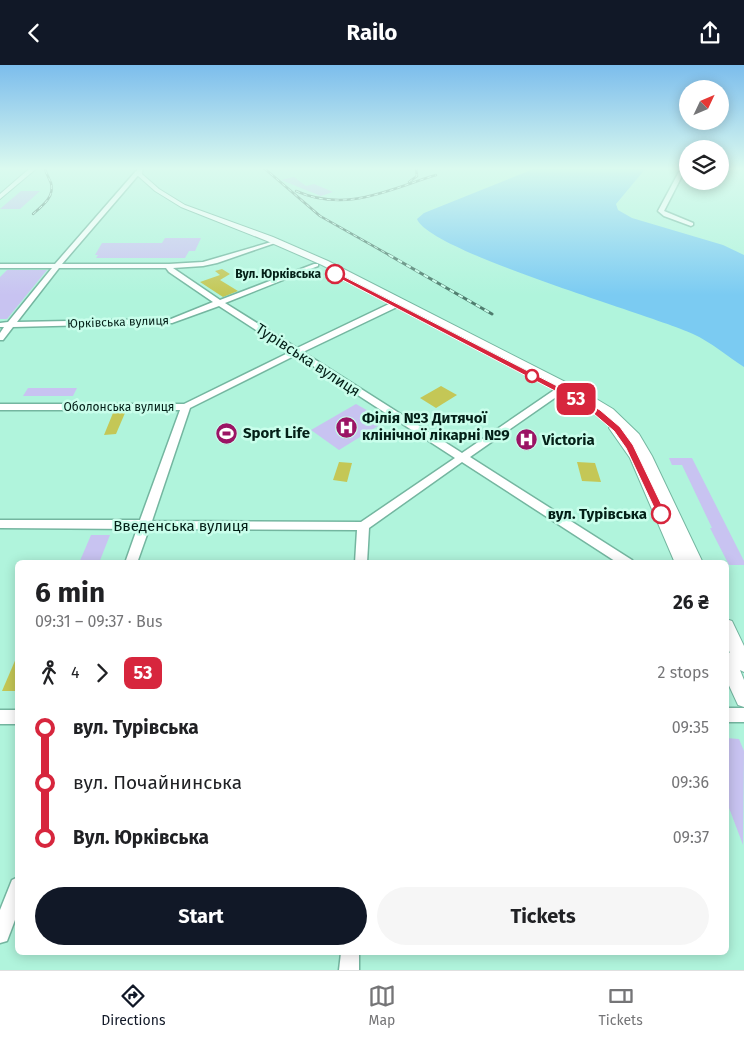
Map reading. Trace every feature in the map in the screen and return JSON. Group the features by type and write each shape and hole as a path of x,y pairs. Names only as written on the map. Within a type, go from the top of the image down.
{"main road":[{"path":"184,210 272,242 339,271 609,412 635,437 646,456 695,560"},
{"path":"272,242 394,305 563,388 597,412 624,437 636,457 682,560"},
{"path":"729,633 744,664"},
{"path":"729,666 744,699"}],"street":[{"path":"0,338 104,210"},
{"path":"661,210 666,215 690,224"},
{"path":"0,266 169,266 212,263 272,242"},
{"name":"Юрківська вулиця","path":"0,325 162,323 177,320 316,265"},
{"name":"Турівська вулиця","path":"169,266 171,271 220,303 623,560"},
{"name":"Оболонська вулиця","path":"0,407 186,407 394,305"},
{"path":"361,560 362,526 563,388"},
{"path":"132,560 186,407"},
{"name":"Введенська вулиця","path":"0,524 362,526"},
{"path":"729,715 744,715"},
{"path":"0,717 15,717"},
{"path":"0,934 15,894"},
{"path":"349,970 350,955"}],"shaded area":[{"path":"222,269 230,274 220,280 238,291 223,297 200,282 220,275 215,271"},
{"path":"441,386 457,395 436,408 420,398"},
{"path":"113,413 125,413 116,434 104,435"},
{"path":"339,462 352,463 347,482 333,480"},
{"path":"577,462 595,463 601,482 582,481"},
{"path":"15,661 15,691 2,691"}],"water":[{"path":"431,210 618,210 632,218 723,245 744,255 744,367 713,345 693,334 498,265 459,248 431,233 417,219"}],"building":[{"path":"165,238 201,238 195,251 189,251 185,258 96,258 98,255 95,255 102,243 162,243"},
{"path":"7,270 47,270 7,319 0,319 0,277"},
{"path":"28,388 77,388 73,396 23,396"},
{"name":"Філія №3 Дитячої клінічної лікарні №9","path":"356,404 386,421 339,450 311,430"},
{"path":"669,458 692,458 744,561 744,565 729,565 729,560 726,560 710,528 712,528 682,465 672,465"},
{"path":"91,535 110,535 100,560 80,560"},
{"path":"729,738 739,739 744,751 743,845 729,808"}],"railway":[{"path":"33,214 37,210"},
{"path":"313,210 320,216 391,256"},
{"path":"389,255 492,314"}],"bus line":[{"name":"53","path":"335,274 560,390 597,412 624,437 636,457 661,514"}],"place":[{"name":"Вул. Юрківська","path":"335,274"},
{"name":"Філія №3 Дитячої клінічної лікарні №9","path":"346,427"},
{"name":"Sport Life","path":"227,433"},
{"name":"Victoria","path":"526,440"},
{"name":"вул. Турівська","path":"661,514"}]}
